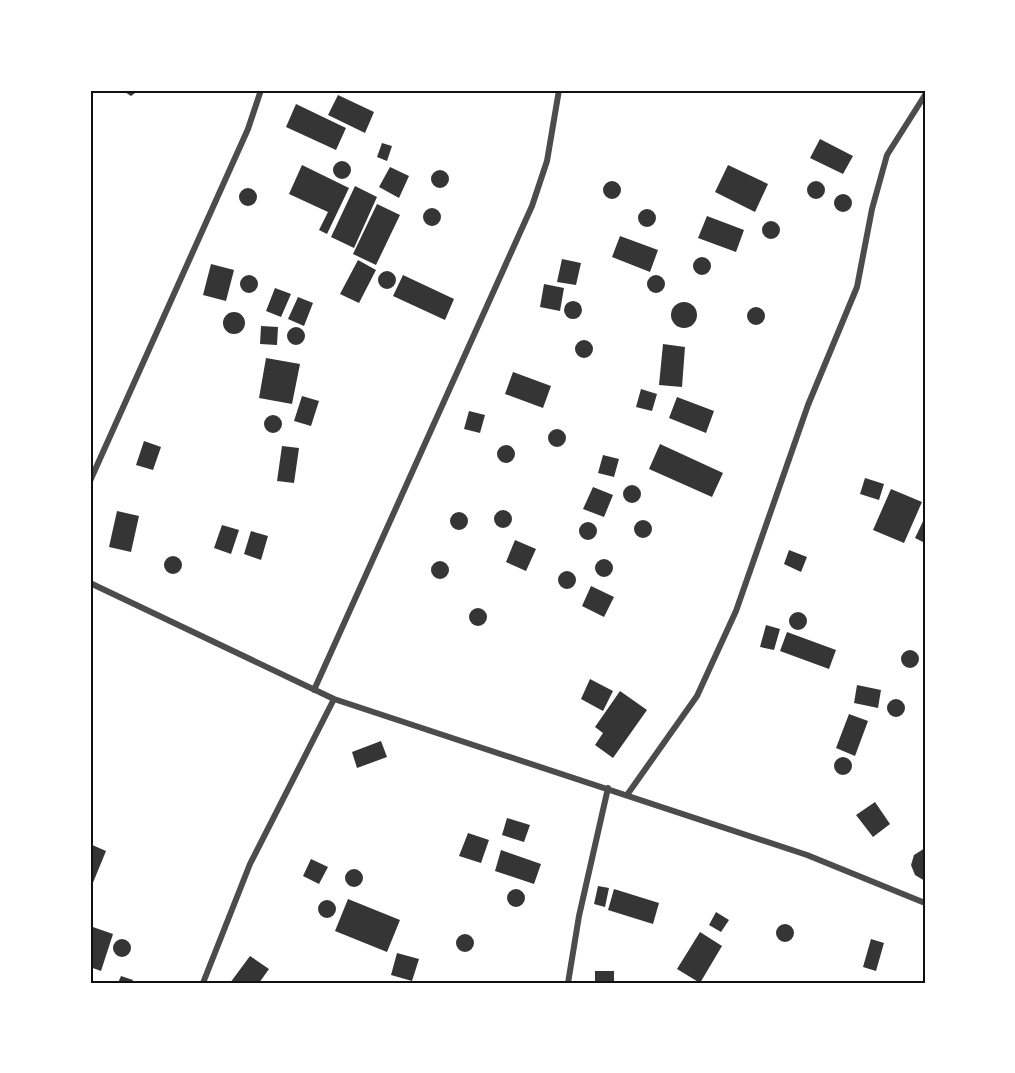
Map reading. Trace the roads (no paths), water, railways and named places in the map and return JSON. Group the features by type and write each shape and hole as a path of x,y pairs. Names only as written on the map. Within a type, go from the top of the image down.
{"street":[{"path":"90,481 248,129 261,90"},
{"path":"314,690 532,206 547,161 559,90"},
{"path":"627,795 698,696 736,611 808,405 857,287 872,209 887,155 925,95"},
{"path":"90,583 334,699 807,855 925,903"},
{"path":"203,983 250,864 334,699"},
{"path":"568,983 579,916 608,789"}]}
